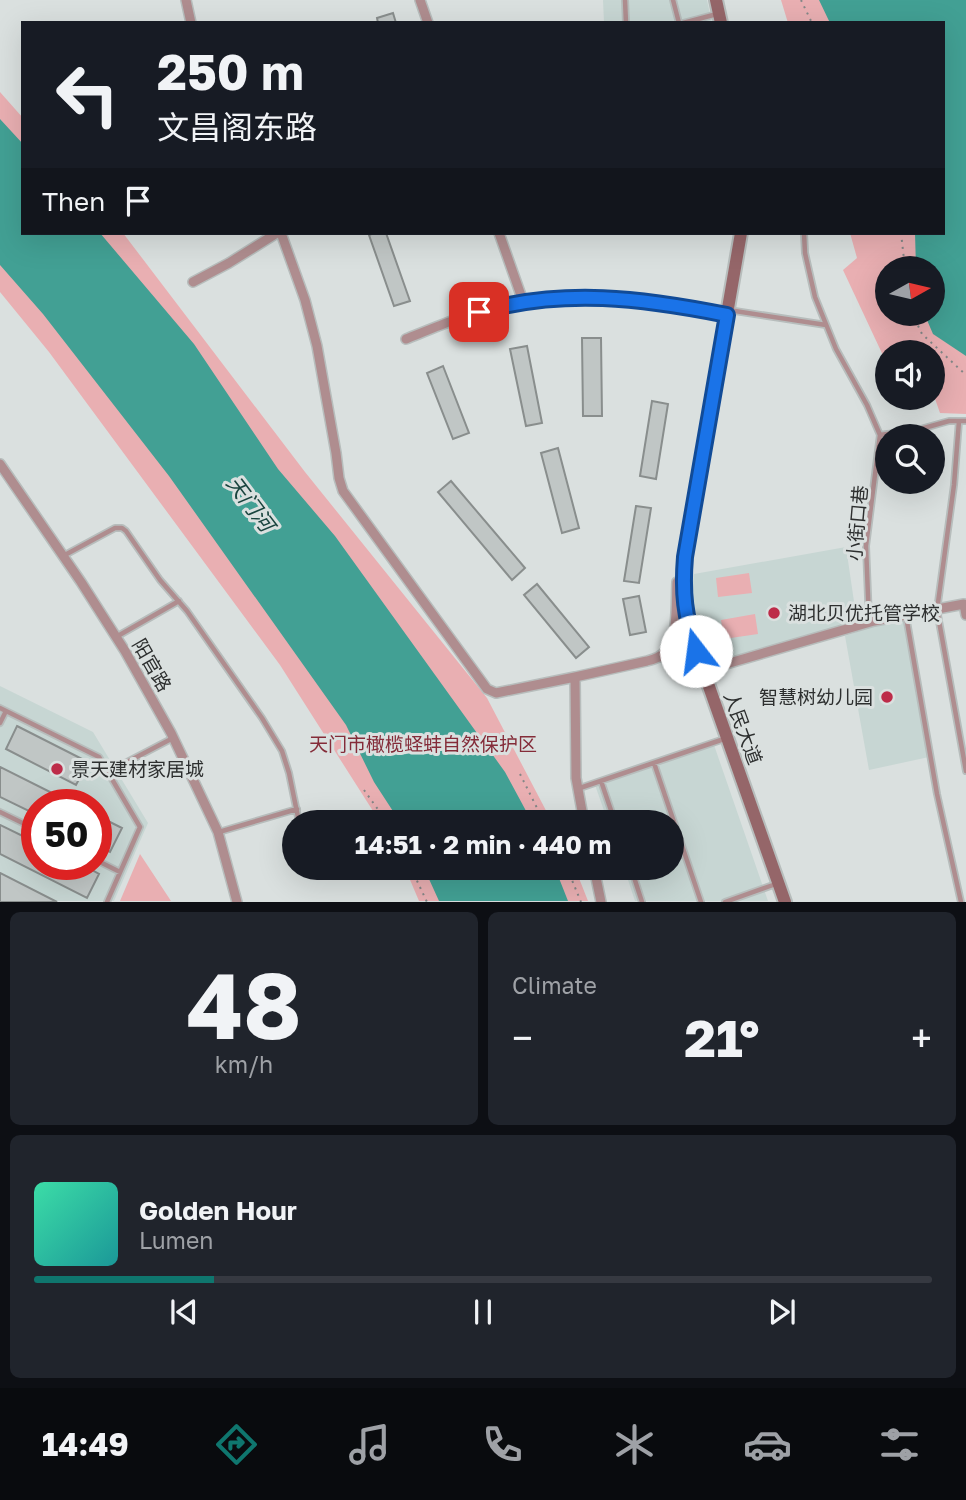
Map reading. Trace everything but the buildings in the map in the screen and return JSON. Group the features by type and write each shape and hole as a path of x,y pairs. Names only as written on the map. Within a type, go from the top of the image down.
{"main road":[{"path":"716,0 723,14"},
{"name":"人民大道","path":"735,235 685,557 684,606 721,740 779,901"},
{"name":"人民大道","path":"741,235 679,556 678,607 683,628 785,901"}],"street":[{"path":"186,0 191,21"},
{"path":"420,0 427,21"},
{"path":"193,282 276,235"},
{"path":"280,235 315,336 338,478 343,491 487,689 496,693 675,654 688,660 700,671 869,622 964,604 966,615"},
{"path":"500,235 523,301"},
{"path":"406,339 460,318 523,301 616,298 724,312"},
{"name":"阳官路","path":"2,470 116,637 173,737 218,832 237,901"},
{"path":"658,658 671,641 677,582"},
{"path":"575,677 577,789 581,810"},
{"path":"597,880 601,901"}],"lane":[{"path":"625,0 626,21"},
{"path":"673,0 680,21"},
{"path":"690,21 723,14"},
{"path":"804,235 804,253 815,297 836,349 875,424"},
{"path":"724,312 826,325"},
{"path":"959,421 954,485 937,610 966,771"},
{"path":"937,424 966,421"},
{"name":"小街口巷","path":"869,622 866,546 875,475"},
{"path":"63,556 115,528 122,527 164,586 179,601 219,654 282,751 297,808 218,832"},
{"path":"116,637 179,601"},
{"path":"906,615 937,794 961,901"},
{"path":"0,708 99,757 140,827 107,901"},
{"path":"0,723 6,711"},
{"path":"108,772 173,737"},
{"path":"577,789 721,740"},
{"path":"654,763 701,901"},
{"path":"601,781 611,810"},
{"path":"0,812 21,822"},
{"path":"112,868 120,872"},
{"path":"635,880 642,901"},
{"path":"725,901 773,885"}],"path":[{"path":"801,0 811,21"},
{"path":"901,235 904,256"},
{"path":"918,326 922,334 966,375"},
{"path":"520,774 538,810"},
{"path":"365,790 379,810"},
{"path":"416,880 426,901"},
{"path":"572,880 581,901"}],"shaded area":[{"path":"603,0 707,0 712,21 604,21"},
{"name":"湖北贝优托管学校","path":"846,547 857,622 711,664 690,604 694,574"},
{"name":"智慧树幼儿园","path":"905,620 929,757 869,770 845,636 874,626"},
{"name":"景天建材家居城","path":"0,686 93,732 148,823 114,901 0,901"},
{"path":"714,745 768,901 635,901 628,880 684,880 684,810 604,810 595,785"}],"green space":[{"path":"781,0 966,0 966,414 940,413 939,410 945,410 945,340 876,340 843,270 857,258 851,235 945,235 945,21 787,21"},
{"name":"天门市橄榄蛏蚌自然保护区","path":"0,92 21,116 21,235 125,235 305,472 487,698 546,810 372,810 280,665 49,352 0,292"},
{"path":"749,573 752,593 718,597 716,578"},
{"path":"755,614 758,634 724,639 721,620"},
{"path":"140,854 171,901 120,901"},
{"path":"410,880 580,880 588,901 419,901"}],"water":[{"path":"819,0 966,0 966,356 933,334 930,326 945,326 945,256 916,256 915,235 945,235 945,21 829,21"},
{"name":"天门市橄榄蛏蚌自然保护区","path":"0,119 21,142 21,235 102,235 194,344 278,469 335,536 505,772 526,810 392,810 374,782 346,725 169,476 43,314 0,265"},
{"path":"429,880 560,880 568,901 439,901"}],"place":[{"name":"湖北贝优托管学校","path":"774,613"},
{"name":"智慧树幼儿园","path":"887,697"},
{"name":"景天建材家居城","path":"57,769"}],"route":[{"path":"479,312 523,301 589,297 666,303 727,315 685,557 684,606 696,651"}],"water label":[{"name":"天门河","path":"250,504"}]}
